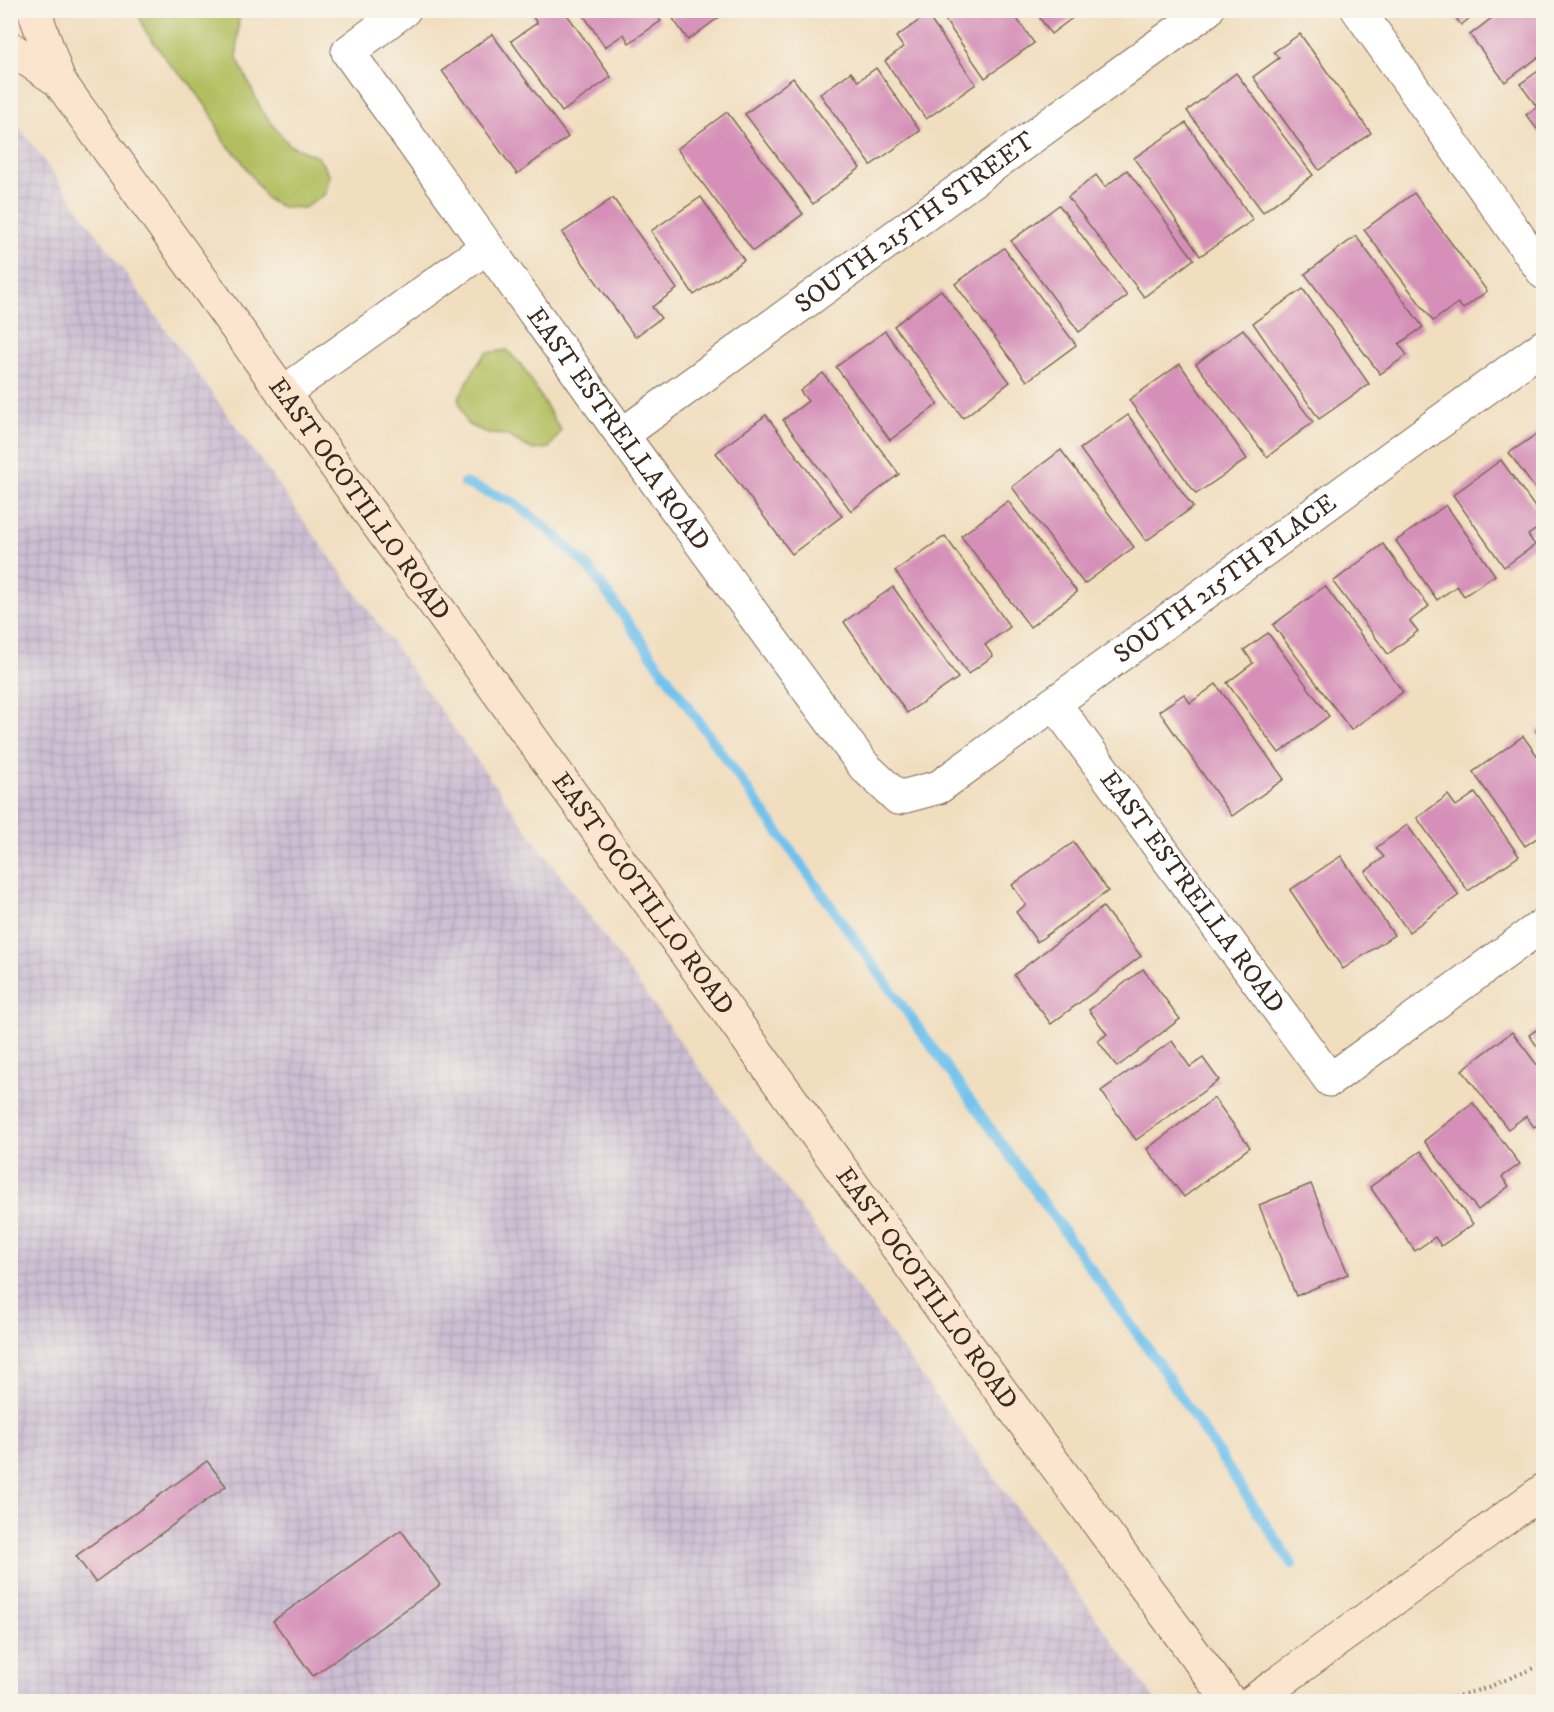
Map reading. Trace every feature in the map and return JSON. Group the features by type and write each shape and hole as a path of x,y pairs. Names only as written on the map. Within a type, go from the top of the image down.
{"main road":[{"name":"EAST OCOTILLO ROAD","path":"34,10 59,81 992,1379 1230,1701"},
{"name":"EAST OCOTILLO ROAD","path":"10,48 59,81"},
{"path":"1252,1701 1544,1490"}],"street":[{"name":"EAST ESTRELLA ROAD","path":"404,10 348,51 622,435 864,766 898,798"},
{"name":"SOUTH 215TH STREET","path":"622,435 1207,10"},
{"path":"1358,10 1544,273"},
{"path":"283,393 487,247"},
{"name":"SOUTH 215TH PLACE","path":"898,798 939,787 1544,346"},
{"name":"EAST ESTRELLA ROAD","path":"1054,703 1330,1080 1544,924"}],"path":[{"path":"1436,1701 1486,1689 1544,1664"}],"shaded area":[{"path":"11,115 1156,1701 11,1701"}],"green space":[{"path":"137,11 239,11 237,58 262,111 289,145 318,157 330,176 325,194 304,208 282,207 267,199 239,157 224,142 211,113 191,85 171,66 146,32"},
{"path":"507,350 523,367 561,431 549,448 533,450 506,435 489,434 467,424 458,399 486,353"}],"building":[{"path":"528,10 564,10 611,77 562,112 511,41 537,23"},
{"path":"580,10 653,10 661,21 629,43 624,34 605,47"},
{"path":"667,10 729,10 688,40"},
{"path":"938,10 1011,10 1034,43 985,78"},
{"path":"1034,10 1083,10 1051,34"},
{"path":"1450,10 1480,10 1461,25"},
{"path":"1502,10 1544,10 1544,53 1505,82 1470,35"},
{"path":"927,15 976,84 926,119 885,61 903,47 896,37"},
{"path":"492,34 568,137 517,174 442,71"},
{"path":"1300,34 1371,133 1319,170 1253,77 1279,58 1274,52"},
{"path":"1544,67 1544,138 1526,115 1537,107 1520,84"},
{"path":"876,68 920,131 871,165 820,94 851,72 858,81"},
{"path":"1236,73 1313,175 1263,212 1187,111"},
{"path":"793,78 860,168 813,204 745,114"},
{"path":"727,112 803,214 753,251 677,149"},
{"path":"1186,123 1253,220 1200,256 1134,158"},
{"path":"1127,170 1194,259 1144,297 1068,197 1096,175 1105,187"},
{"path":"1414,193 1487,291 1463,309 1458,303 1433,321 1364,230"},
{"path":"701,197 744,260 694,295 651,231"},
{"path":"613,198 677,289 652,307 661,318 635,337 562,233"},
{"path":"1059,205 1127,296 1079,332 1011,241"},
{"path":"1356,236 1423,327 1399,344 1407,355 1380,374 1305,274"},
{"path":"1004,248 1076,345 1027,381 955,284"},
{"path":"1303,289 1369,384 1319,419 1253,323"},
{"path":"941,290 1010,382 963,418 894,326"},
{"path":"1243,329 1313,422 1267,457 1196,364"},
{"path":"885,331 938,404 890,440 836,367"},
{"path":"1180,364 1247,459 1196,494 1129,400"},
{"path":"823,373 899,474 851,511 783,420 808,401 800,391"},
{"path":"766,415 842,516 792,554 716,453"},
{"path":"1128,415 1193,507 1146,541 1080,449"},
{"path":"1544,429 1544,501 1509,453"},
{"path":"1061,450 1134,547 1084,584 1012,487"},
{"path":"1501,460 1544,520 1544,524 1528,535 1535,545 1504,567 1453,495"},
{"path":"1008,501 1077,592 1030,627 961,536"},
{"path":"1446,505 1495,575 1464,596 1457,586 1437,600 1396,541"},
{"path":"945,536 1010,627 985,645 993,656 968,674 895,571"},
{"path":"1383,544 1429,606 1410,621 1418,631 1388,654 1333,582"},
{"path":"1325,586 1403,692 1351,730 1273,625"},
{"path":"893,587 958,678 907,713 844,622"},
{"path":"1268,633 1329,716 1279,753 1227,683 1253,663 1244,650"},
{"path":"1216,684 1284,779 1232,816 1159,711 1184,694 1190,703"},
{"path":"1544,726 1544,743 1536,731"},
{"path":"1523,736 1544,765 1544,815 1542,816 1544,833 1525,846 1473,772"},
{"path":"1475,793 1519,856 1468,891 1417,818 1448,795 1456,806"},
{"path":"1407,825 1459,895 1409,932 1365,872 1384,857 1376,848"},
{"path":"1074,842 1108,891 1037,942 1016,912 1026,905 1012,885"},
{"path":"1341,856 1394,935 1343,969 1290,890"},
{"path":"1103,907 1141,956 1051,1024 1014,975"},
{"path":"1143,969 1180,1019 1117,1067 1098,1041 1107,1034 1089,1010"},
{"path":"1544,1025 1544,1056 1529,1035"},
{"path":"1512,1032 1544,1074 1544,1120 1534,1127 1526,1116 1508,1129 1462,1070"},
{"path":"1172,1041 1190,1067 1203,1058 1219,1080 1136,1140 1101,1091"},
{"path":"1214,1098 1250,1147 1184,1197 1147,1149"},
{"path":"1473,1103 1520,1164 1502,1177 1509,1186 1478,1210 1424,1141"},
{"path":"1421,1151 1473,1224 1441,1246 1435,1237 1415,1251 1370,1187"},
{"path":"1311,1184 1348,1274 1296,1296 1259,1205"},
{"path":"207,1461 226,1486 95,1582 76,1556"},
{"path":"401,1530 440,1585 313,1676 273,1621"}],"waterway":[{"path":"464,483 513,502 551,532 589,568 1159,1364 1292,1564"}]}
